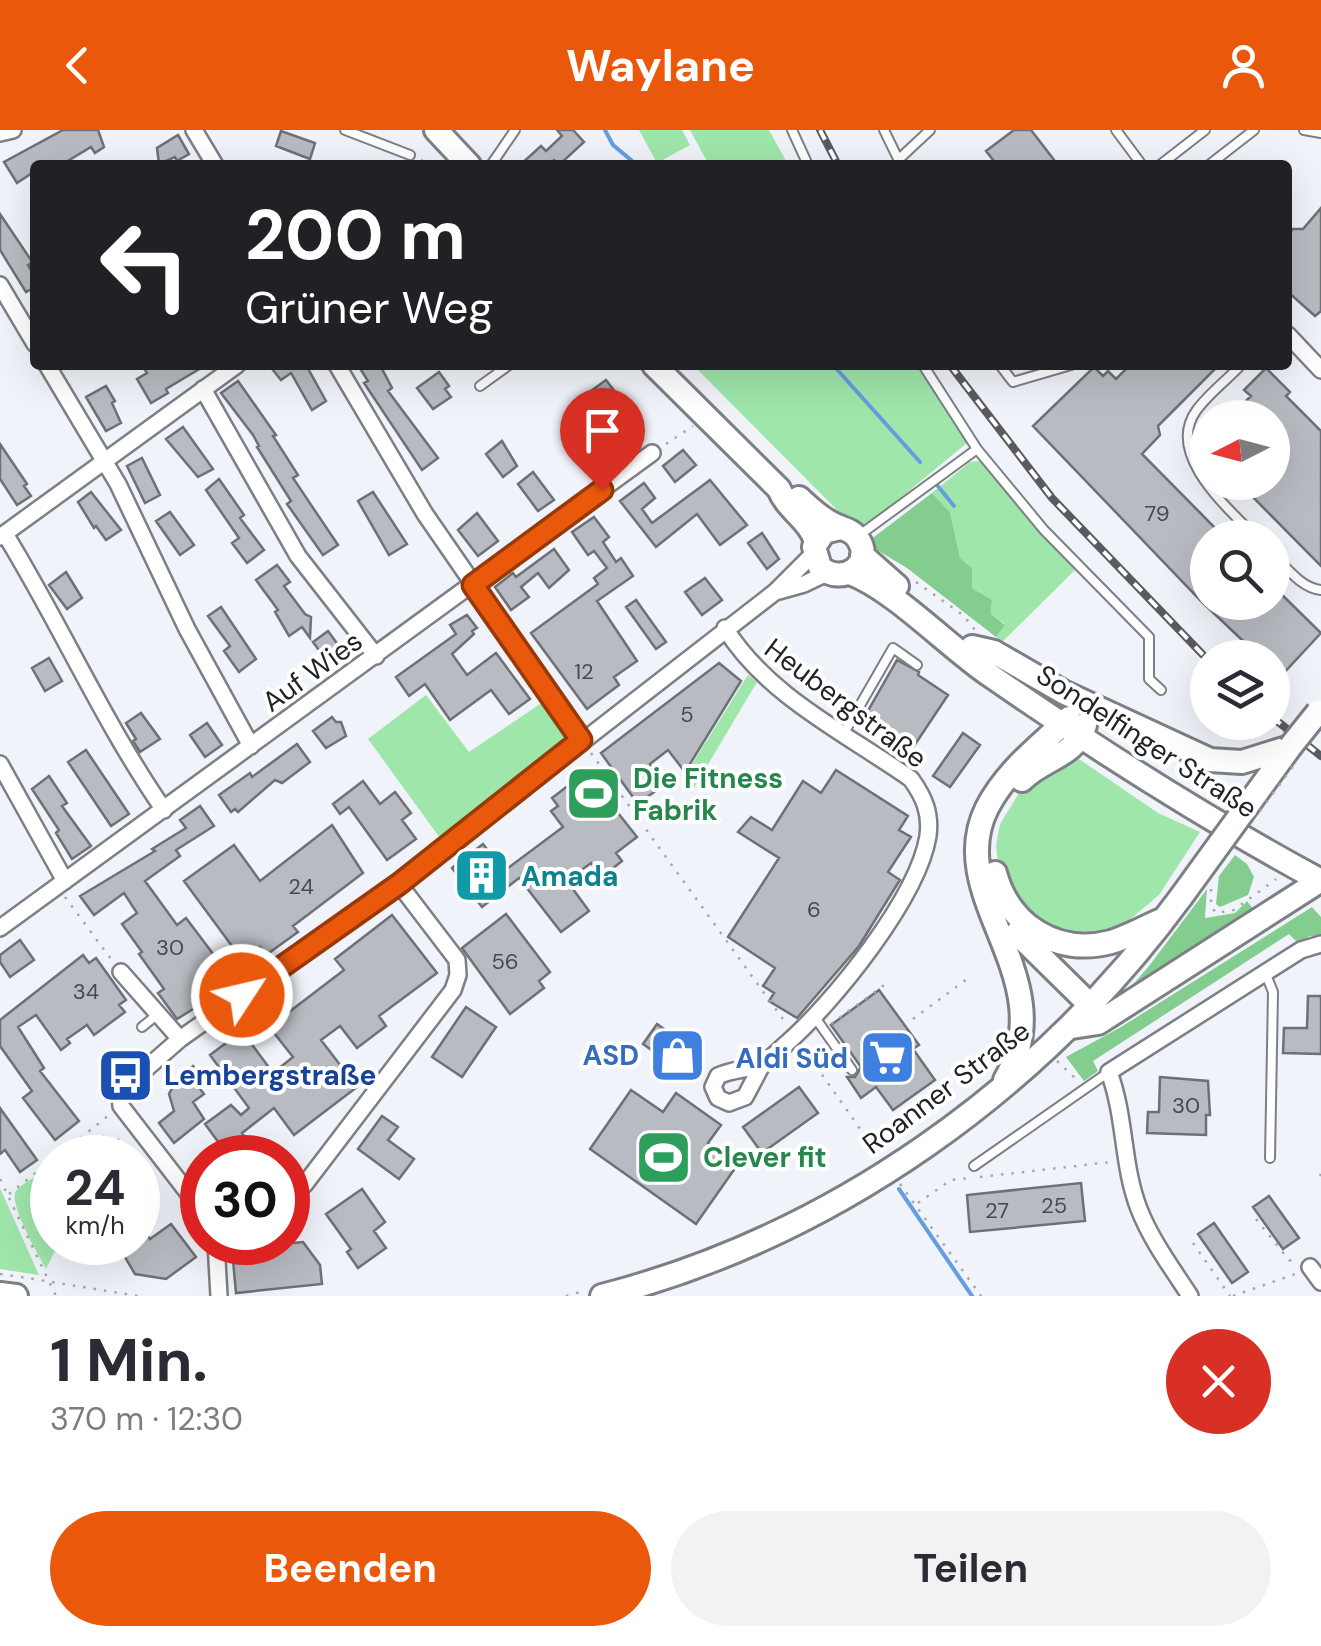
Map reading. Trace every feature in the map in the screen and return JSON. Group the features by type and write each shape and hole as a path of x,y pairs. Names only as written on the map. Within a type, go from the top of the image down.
{"main road":[{"path":"436,130 464,160"},
{"path":"659,370 778,489 784,502 814,532 843,548"},
{"name":"Sondelfinger Straße","path":"843,548 1074,726 1246,841 1321,881"},
{"name":"Sondelfinger Straße","path":"843,548 872,583 945,643 1013,691 1321,866"},
{"path":"972,647 994,652 1065,694 1194,754 1226,763 1290,747"},
{"path":"1013,691 1030,718 1032,730 1024,758"},
{"name":"Roanner Straße","path":"602,1296 716,1258 819,1212 889,1170 999,1091 1092,1006 1165,918 1319,710"},
{"path":"999,1091 1019,1048 1023,1018 1014,971 986,913 978,870 980,827 992,799 1024,758 1074,726"},
{"path":"1074,726 1067,752 1030,772 1004,803 991,843 992,864 1002,895 1011,912 1027,926 1060,943 1082,946 1111,942 1165,918"},
{"path":"1072,1027 1098,1023 1321,881"},
{"path":"986,913 1092,1006"},
{"path":"0,1294 16,1296"}],"street":[{"path":"194,130 212,160"},
{"path":"0,285 29,320"},
{"path":"1292,339 1321,370"},
{"path":"50,370 105,462 187,629 251,746"},
{"path":"164,810 106,720 3,529 105,462 230,370"},
{"path":"340,370 425,514 581,740"},
{"path":"204,389 298,556 376,656"},
{"name":"Auf Wies","path":"0,928 652,453"},
{"path":"180,1182 121,1106 120,1096 125,1087 180,1040 399,884 581,740 654,690 725,628 843,548"},
{"path":"775,592 804,584 843,548"},
{"name":"Heubergstraße","path":"725,628 742,656 806,713 911,779 923,796 928,813 928,837 921,859 894,914 842,987 763,1064"},
{"path":"0,764 61,884"},
{"path":"310,1177 454,990 457,960 399,884"},
{"path":"1190,1296 1138,1208 1120,1102 1109,1072 1301,950 1321,944"},
{"path":"121,972 180,1040"},
{"path":"218,1265 218,1296"},
{"path":"1310,1268 1321,1282"}],"lane":[{"path":"345,130 410,155"},
{"path":"494,160 515,130"},
{"path":"792,130 806,160"},
{"path":"884,130 899,160"},
{"path":"902,160 930,130"},
{"path":"1116,130 1138,160"},
{"path":"1167,160 1206,130"},
{"path":"1215,160 1254,130"},
{"path":"1304,130 1321,134"},
{"path":"480,386 501,370"},
{"path":"926,370 977,449 1044,530 1149,638 1149,679 1160,690"},
{"path":"1004,370 1013,382 1054,370"},
{"path":"1236,370 1196,412 1189,426 1188,447 1213,493 1239,520"},
{"path":"843,548 977,449"},
{"path":"843,548 867,512"},
{"path":"1290,571 1311,589 1321,590"},
{"path":"844,734 893,648 917,665"},
{"path":"1266,972 1273,992 1270,1158"},
{"path":"142,1027 158,1014"},
{"path":"814,1016 852,1070"},
{"path":"974,1166 1109,1072"}],"path":[{"path":"410,155 421,160"},
{"path":"652,453 705,418"},
{"path":"581,740 884,1162"},
{"path":"1211,884 1210,906 1216,913 1234,910 1282,875"},
{"path":"61,884 121,972"},
{"path":"913,1019 972,976"},
{"path":"832,1023 887,983"},
{"path":"1056,1060 1085,1088"},
{"path":"84,1135 121,1106"},
{"path":"916,1205 950,1180 1128,1160"},
{"path":"0,1178 56,1296"},
{"path":"8,1195 30,1178"},
{"path":"897,1181 980,1296"},
{"path":"1256,1219 1289,1260 1310,1268"},
{"path":"1194,1243 1232,1296 1310,1268"},
{"path":"0,1274 138,1296"}],"green space":[{"path":"639,130 682,130 690,145 655,160"},
{"path":"690,130 769,130 785,160 706,160"},
{"path":"698,370 927,370 973,438 859,532"},
{"path":"976,461 982,462 1075,570 1003,641 996,637 1005,624 991,614 992,600 972,588 972,568 960,558 950,512 932,493"},
{"path":"932,493 950,512 960,558 972,568 972,588 992,600 991,614 1005,625 996,637 907,568 877,550 870,540"},
{"path":"748,675 757,682 691,793 682,780"},
{"path":"426,695 469,752 543,702 571,738 440,838 368,739"},
{"path":"1079,759 1158,813 1200,832 1159,895 1127,922 1107,930 1060,933 1031,920 998,863 996,845 1000,824 1019,793 1033,779"},
{"path":"1235,855 1247,864 1254,877 1248,895 1220,907 1216,904 1219,876"},
{"path":"1207,889 1205,918 1235,913 1247,901 1257,914 1112,1009 1149,966"},
{"path":"1312,907 1321,917 1321,936 1310,936 1298,943 1289,934 1093,1061 1098,1071 1084,1081 1066,1057 1121,1027"},
{"path":"30,1180 30,1239 16,1206 18,1188"},
{"path":"0,1188 30,1255 30,1265 35,1265 39,1275 0,1269"}],"building":[{"path":"63,130 98,130 104,147 95,153 91,147 69,160 30,160 30,174 17,183 4,162"},
{"path":"557,130 573,130 584,142 564,160 526,160 541,146 546,151 562,136"},
{"path":"1014,130 1031,130 1054,160 993,160 986,151"},
{"path":"281,131 315,143 310,159 276,146"},
{"path":"178,135 189,154 179,160 158,160 157,148"},
{"path":"1321,208 1321,311 1315,316 1292,296 1292,230 1303,229"},
{"path":"0,214 30,259 30,290 26,292 0,250"},
{"path":"145,370 198,370 151,403 137,379 147,373"},
{"path":"273,370 309,370 326,401 312,410 291,373 281,380"},
{"path":"361,370 383,370 392,388 388,391 438,458 422,470 364,383 368,381"},
{"path":"1091,370 1103,376 1108,371 1116,379 1125,370 1214,370 1158,426 1160,435 1142,454 1207,520 1190,520 1190,590 1033,426"},
{"path":"1268,370 1290,392 1286,396 1290,400 1247,400 1251,396 1244,390"},
{"path":"439,372 451,397 433,409 417,388"},
{"path":"606,380 639,423 625,434 591,391"},
{"path":"238,381 276,435 273,436 298,475 293,478 338,545 323,555 287,504 291,501 253,435 221,393"},
{"path":"106,386 121,423 106,431 86,397"},
{"path":"1290,400 1321,431 1321,566 1290,535 1290,520 1276,520 1256,500 1290,500"},
{"path":"183,427 213,469 198,477 166,439"},
{"path":"583,436 601,459 585,471 570,450"},
{"path":"502,441 517,466 503,477 486,454"},
{"path":"0,444 31,496 17,505 0,479"},
{"path":"683,450 696,465 675,482 663,466"},
{"path":"142,458 160,495 145,503 127,466"},
{"path":"533,472 554,500 538,511 518,484"},
{"path":"219,479 244,515 240,518 264,550 247,563 232,543 239,538 206,490"},
{"path":"710,480 747,525 720,545 697,514 656,547 620,501 644,483 655,498 642,509 652,523"},
{"path":"91,492 121,530 106,540 78,502"},
{"path":"373,492 407,544 389,555 358,501"},
{"path":"170,512 194,545 180,555 156,521"},
{"path":"477,513 498,541 478,556 458,530"},
{"path":"594,517 609,537 603,542 616,562 621,558 633,576 597,601 637,661 614,677 619,685 587,709 531,633 598,584 594,578 607,568 594,551 588,555 572,532"},
{"path":"762,533 779,559 767,569 748,543"},
{"path":"554,549 569,570 549,588 538,573 521,587 529,597 511,610 495,587"},
{"path":"277,565 290,582 284,586 311,617 310,638 302,627 289,636 275,612 278,610 256,580"},
{"path":"66,572 82,598 67,609 49,585"},
{"path":"705,578 722,600 702,615 685,592"},
{"path":"636,600 666,642 656,649 626,607"},
{"path":"1290,603 1321,633 1290,666 1290,640 1242,640 1221,620 1290,620"},
{"path":"221,607 256,659 239,672 224,651 230,646 208,616"},
{"path":"467,615 477,628 452,654 467,675 496,653 530,699 509,714 491,690 450,720 425,684 409,696 396,677 456,634 450,625"},
{"path":"328,631 344,653 329,664 313,642"},
{"path":"49,658 62,681 45,691 32,668"},
{"path":"897,660 948,695 908,755 881,737 886,730 865,716"},
{"path":"719,663 741,681 685,772 668,750 650,764 657,775 647,783 654,792 638,804 601,753"},
{"path":"141,713 160,739 140,752 126,723"},
{"path":"332,717 341,722 346,736 326,748 313,731"},
{"path":"207,723 222,745 205,757 190,735"},
{"path":"963,733 980,745 950,787 933,776"},
{"path":"297,744 310,762 282,783 275,780 238,812 231,812 219,795"},
{"path":"86,750 129,814 111,826 68,762"},
{"path":"836,770 908,816 899,830 911,837 888,872 900,880 859,946 797,1018 769,1001 774,993 763,986 775,968 728,937 779,858 738,832 751,817 772,830 803,781 821,793"},
{"path":"49,776 67,803 62,806 91,846 72,859 56,833 59,830 32,789"},
{"path":"578,778 584,786 592,780 637,837 616,853 622,861 602,877 591,863 567,881 589,911 561,932 519,878 482,907 452,868 483,844 504,871 563,827 551,811 558,806 552,798"},
{"path":"363,781 380,804 395,792 411,813 402,820 416,839 387,860 349,807 340,814 333,804"},
{"path":"200,806 214,826 176,850 180,856 145,881 177,925 186,918 235,983 177,1019 158,993 164,989 122,924 137,913 124,893 94,915 80,896 186,828 180,820"},
{"path":"332,825 363,873 293,926 298,932 266,955 260,947 243,961 184,881 234,845 260,881"},
{"path":"506,914 550,972 539,981 544,988 510,1014 462,948"},
{"path":"392,915 437,973 379,1016 386,1026 357,1048 340,1026 321,1040 357,1087 294,1135 274,1108 243,1135 213,1135 205,1124 231,1105 241,1115 249,1108 210,1055 242,1031 273,1073 293,1057 263,1019 283,1004 289,1012 344,970 335,959"},
{"path":"20,940 34,960 10,977 0,955"},
{"path":"83,955 89,963 96,958 126,1000 119,1005 125,1012 94,1035 87,1025 67,1039 70,1043 61,1050 36,1015 18,1027 44,1068 40,1071 79,1121 61,1135 51,1135 23,1098 32,1091 0,1046 0,1020"},
{"name":"Aldi Süd","path":"879,990 919,1045 913,1049 935,1080 893,1110 876,1087 861,1098 847,1077 855,1077 861,1067 831,1025"},
{"path":"1308,996 1321,996 1321,1054 1283,1053 1284,1028 1307,1028"},
{"path":"466,1007 496,1027 462,1077 432,1057"},
{"path":"657,1024 702,1056 688,1076 643,1044"},
{"path":"193,1066 204,1078 197,1085 204,1094 193,1102 204,1119 174,1143 159,1123 174,1111 169,1094"},
{"path":"1160,1077 1208,1081 1210,1115 1206,1115 1206,1135 1147,1133 1148,1112 1159,1112"},
{"path":"799,1087 818,1113 762,1153 743,1127"},
{"name":"Clever fit","path":"631,1090 663,1112 676,1093 721,1125 708,1143 738,1164 696,1224 590,1149"},
{"path":"0,1108 30,1150 30,1165 20,1172 5,1150 0,1154"},
{"path":"382,1116 398,1127 388,1140 414,1159 399,1179 358,1149"},
{"path":"1081,1183 1085,1221 970,1232 967,1195"},
{"path":"362,1189 385,1222 374,1231 386,1248 358,1268 347,1252 351,1249 326,1214"},
{"path":"1269,1196 1299,1238 1283,1249 1253,1207"},
{"path":"1214,1223 1248,1272 1232,1283 1198,1234"},
{"path":"171,1224 180,1236 180,1265 185,1265 166,1279 135,1274 130,1265 160,1265 160,1232"},
{"path":"310,1251 320,1265 322,1284 236,1293 233,1265 310,1265"}],"waterway":[{"path":"605,130 613,145 631,160"},
{"path":"837,370 920,462"},
{"path":"937,485 954,506"},
{"path":"899,1189 972,1296"}],"railway":[{"path":"820,130 835,160"},
{"path":"954,370 1052,498 1190,641"},
{"path":"1290,731 1321,756"}],"place":[{"name":"Die Fitness Fabrik","path":"594,794"},
{"name":"Amada","path":"482,876"},
{"name":"ASD","path":"678,1055"},
{"name":"Aldi Süd","path":"887,1058"},
{"name":"Lembergstraße","path":"125,1075"},
{"name":"Clever fit","path":"664,1157"}],"route":[{"path":"242,995 399,884 581,740 473,585 602,490"}]}
